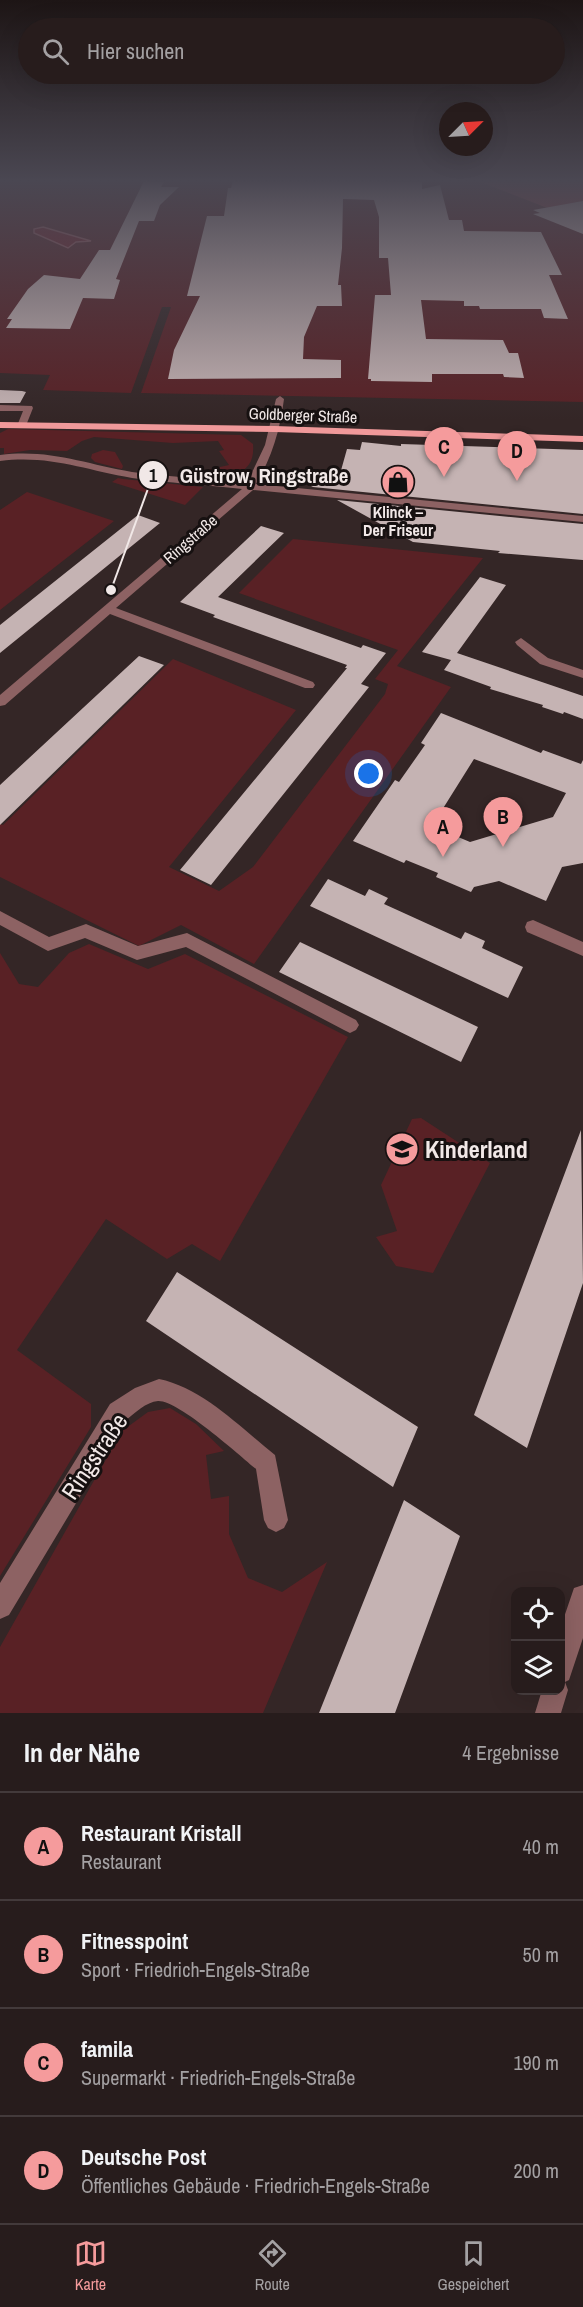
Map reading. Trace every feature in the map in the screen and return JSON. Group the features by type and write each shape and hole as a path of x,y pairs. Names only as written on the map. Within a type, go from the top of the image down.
{"main road":[{"name":"Goldberger Straße","path":"0,426 275,429 583,439"}],"street":[{"name":"Ringstraße","path":"0,702 249,488 264,464 275,429 280,399"},
{"path":"0,408 29,408 22,426"},
{"path":"0,458 31,454 58,457 116,473 249,488 583,519"},
{"path":"108,609 309,685"},
{"path":"521,642 544,661 583,674"},
{"path":"0,917 48,944 86,931 136,953 187,940 350,1025"},
{"path":"533,927 583,950"},
{"name":"Ringstraße","path":"0,1606 118,1412 138,1398 161,1390 181,1397 267,1463 276,1520"},
{"path":"565,1657 583,1596"},
{"path":"548,1713 553,1695"}],"shaded area":[{"path":"0,260 583,260 583,402 141,393 171,307 162,307 131,393 43,390 50,375 0,373"},
{"path":"8,429 241,435 253,444 253,455 250,464 237,473 220,477 201,477 198,472 229,465 219,451 224,450 218,441 173,443 94,437 82,441 67,451 30,450 4,454 4,448 0,448 0,433"},
{"path":"103,450 115,452 123,466 122,469 95,462 91,458 92,454"},
{"path":"118,478 203,487 185,505 112,482"},
{"path":"27,492 114,521 0,610 0,510"},
{"path":"293,539 483,558 397,666 451,687 254,964 181,925 139,946 0,877 0,824 3,825 173,659 296,710 169,867 219,891 253,867 385,694 388,684 375,679 398,650 239,593"},
{"path":"89,944 148,969 185,954 348,1037 220,1261 192,1244 167,1259 106,1219 17,1350 91,1404 91,1427 0,1576 0,953 19,984 38,987 69,953"},
{"path":"421,1118 490,1163 433,1273 396,1266 376,1237 397,1231 381,1185 412,1119"},
{"path":"170,1408 196,1424 224,1451 206,1455 211,1499 229,1496 229,1534 248,1578 282,1592 327,1562 263,1713 0,1713 0,1647 122,1431 148,1412"}],"building":[{"path":"92,260 124,260 116,279 120,280 114,299 83,298 70,329 6,328 12,319 7,319 28,289 44,275 80,279"},
{"path":"196,260 341,260 338,285 341,285 342,306 317,306 304,337 303,359 341,360 341,378 168,379 174,350 200,296 187,296"},
{"path":"388,260 555,260 562,275 549,275 568,319 544,318 541,309 480,309 479,306 464,306 464,301 421,300 426,339 503,340 509,353 518,353 524,378 504,377 503,374 432,374 432,382 371,381 368,379 375,295 391,295"},
{"path":"0,390 26,392 20,403 0,403"},
{"path":"362,442 401,446 401,444 583,450 583,514 313,487 283,471 340,474 347,449 360,450"},
{"path":"337,500 583,524 583,560 498,553 500,551 413,542"},
{"path":"138,515 160,523 0,653 0,625"},
{"path":"261,526 284,533 218,597 361,648 363,645 386,653 361,684 369,687 211,885 180,870 347,668 345,668 347,665 213,617 215,615 180,602"},
{"path":"480,577 506,585 457,653 583,696 583,719 490,689 491,687 444,670 451,660 422,652"},
{"path":"139,656 164,665 0,825 0,785"},
{"path":"441,713 541,753 543,750 581,764 583,760 583,863 562,867 546,901 499,881 474,887 471,892 436,877 438,873 406,860 404,863 353,841 395,780 399,782 425,745 421,743","holes":["474,759 566,793 553,817 470,842 432,826"]},
{"path":"328,879 365,896 369,889 388,898 384,904 461,939 465,932 485,941 482,948 523,967 508,998 310,906"},
{"path":"300,942 478,1027 461,1062 279,972"},
{"path":"581,1130 583,1283 527,1448 474,1415"},
{"path":"177,1272 418,1427 393,1487 146,1321"},
{"path":"404,1500 460,1536 395,1713 319,1713"}],"place":[{"name":"famila","path":"444,477"},
{"name":"Deutsche Post","path":"517,481"},
{"name":"Klinck – Der Friseur","path":"398,482"},
{"name":"Güstrow, Ringstraße","path":"111,590"},
{"name":"Fitnesspoint","path":"503,847"},
{"name":"Restaurant Kristall","path":"443,857"},
{"name":"Kinderland","path":"402,1149"}]}
